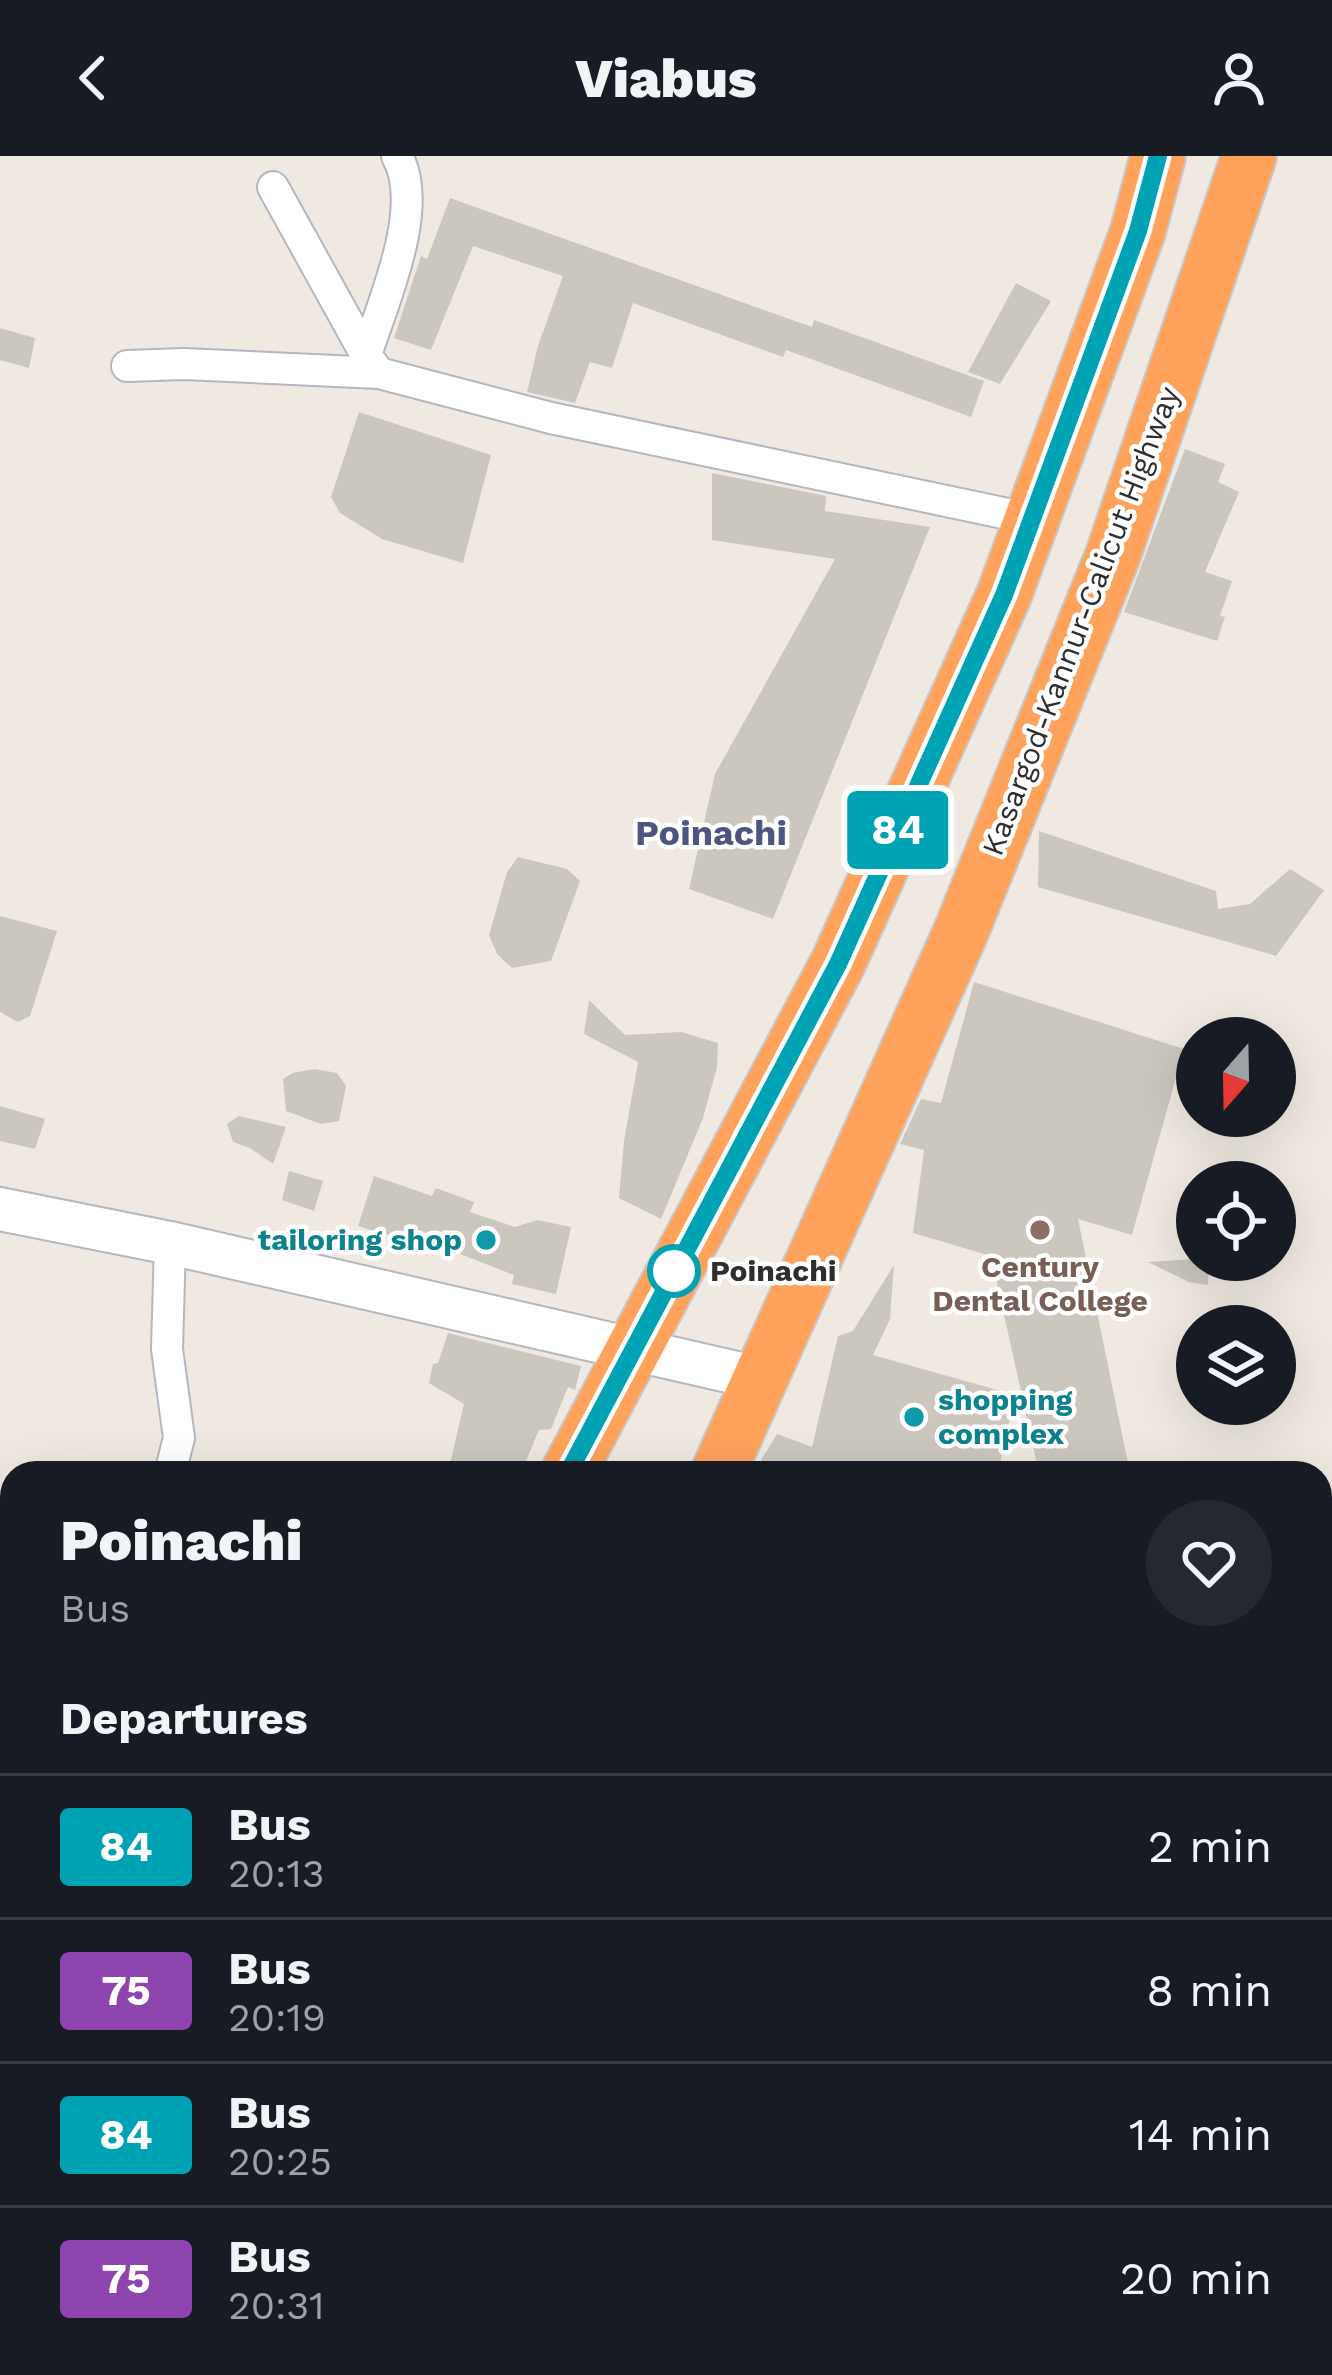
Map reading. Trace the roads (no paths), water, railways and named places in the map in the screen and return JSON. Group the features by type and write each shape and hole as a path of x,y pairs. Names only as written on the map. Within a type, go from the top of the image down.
{"highway":[{"path":"574,1461 838,964 1004,595 1138,231 1158,156"},
{"name":"Kasargod-Kannur-Calicut Highway","path":"724,1461 960,934 1113,555 1250,156"}],"main road":[{"path":"0,1209 170,1243 763,1379"}],"street":[{"path":"372,364 401,246 408,175 397,156"},
{"path":"273,187 372,364"},
{"path":"127,366 372,364 551,418 1032,519"},
{"path":"170,1243 166,1349 178,1438 173,1461"}],"place":[{"name":"Century Dental College","path":"1040,1230"},
{"name":"tailoring shop","path":"486,1240"},
{"name":"Poinachi","path":"674,1271"},
{"name":"shopping complex","path":"914,1417"}],"district":[{"name":"Poinachi","path":"711,832"}]}
